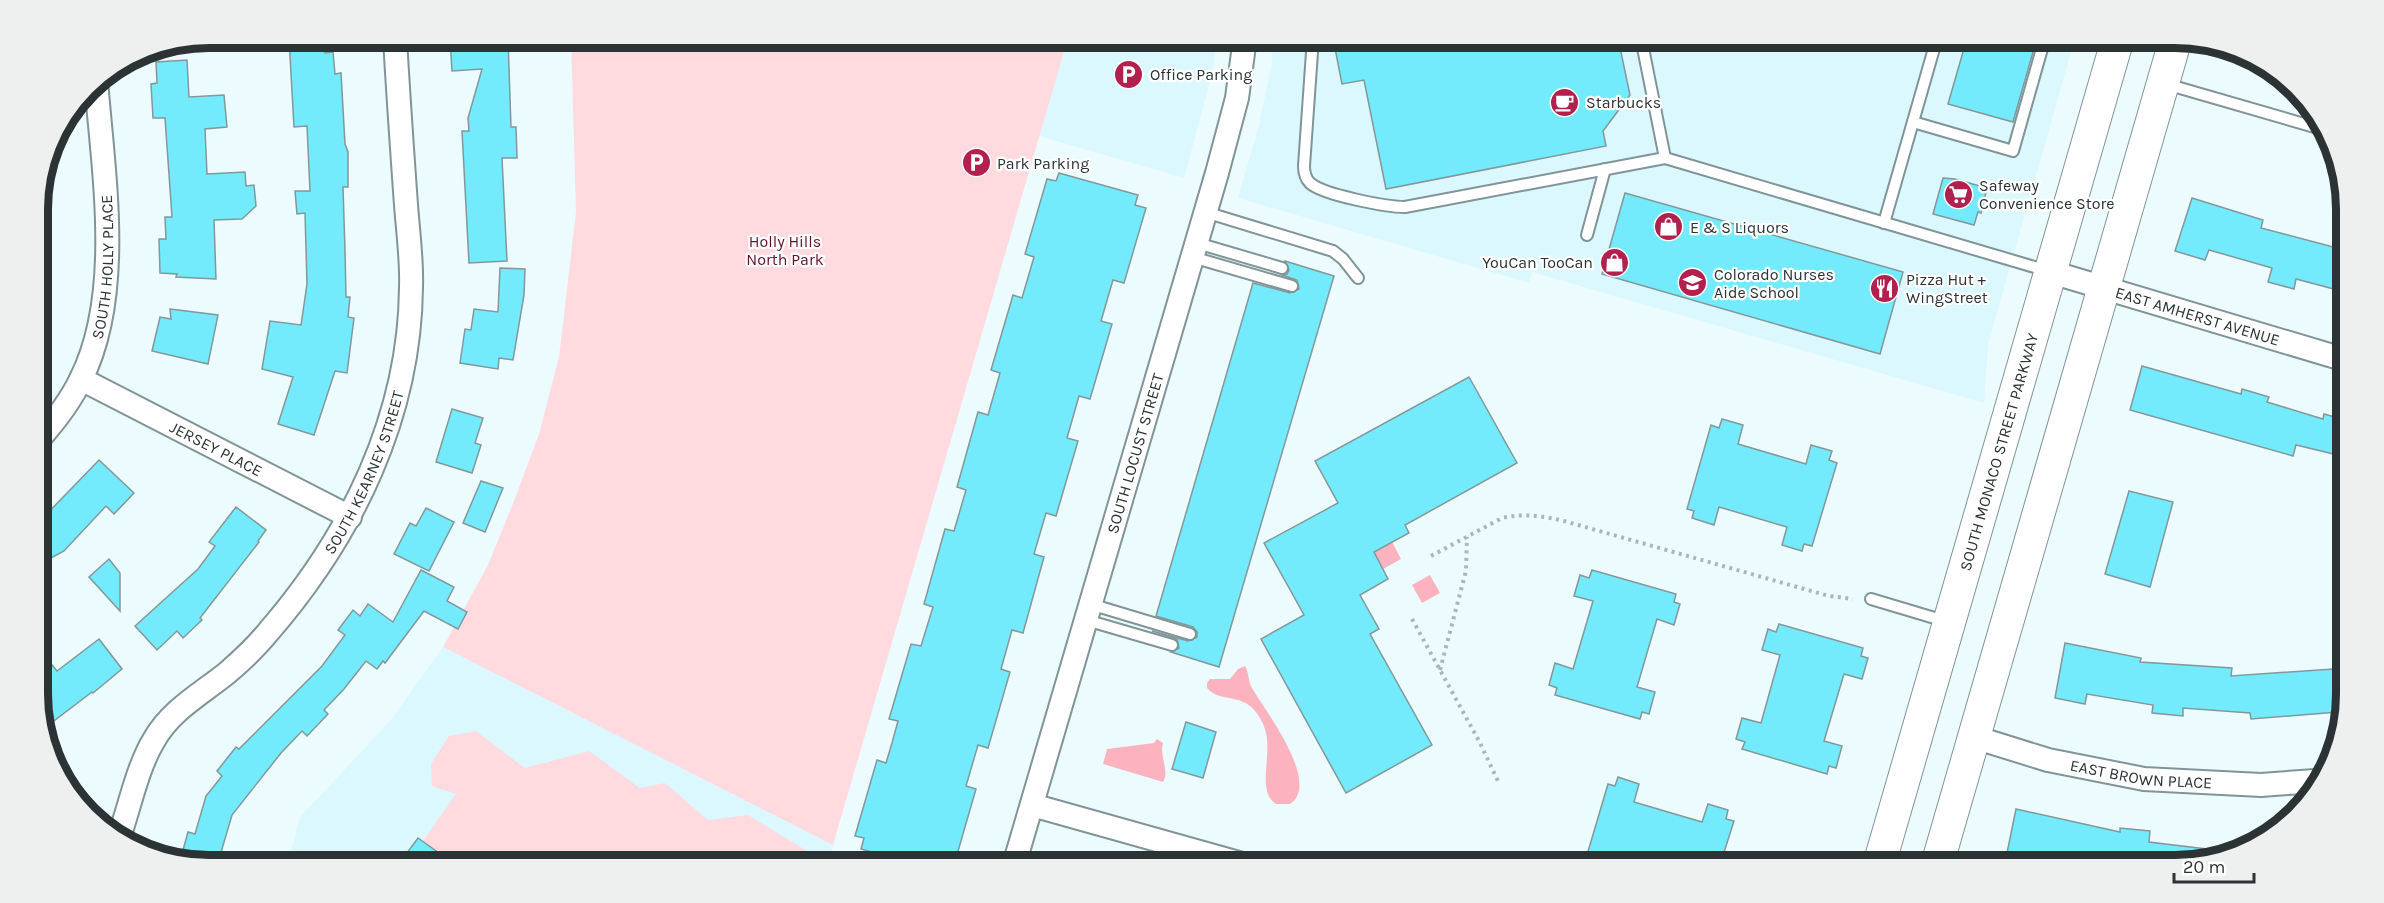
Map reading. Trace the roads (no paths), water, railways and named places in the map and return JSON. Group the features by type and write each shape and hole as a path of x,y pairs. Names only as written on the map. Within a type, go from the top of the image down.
{"main road":[{"name":"SOUTH MONACO STREET PARKWAY","path":"1882,855 2115,48"},
{"path":"1940,855 2173,48"}],"street":[{"name":"SOUTH KEARNEY STREET","path":"117,825 153,740 182,707 228,672 268,633 330,551 350,518 371,472 389,422 402,377 409,334 411,286 396,48"},
{"name":"SOUTH LOCUST STREET","path":"1017,855 1205,212 1237,98 1244,48"},
{"name":"SOUTH HOLLY PLACE","path":"48,429 81,379 94,344 107,279 106,222 97,93"},
{"name":"EAST AMHERST AVENUE","path":"2051,272 2336,357"},
{"name":"JERSEY PLACE","path":"81,379 350,518"},
{"name":"EAST BROWN PLACE","path":"1974,737 2048,760 2144,779 2261,785 2310,780"},
{"path":"1032,805 1210,855"}],"lane":[{"path":"1312,48 1304,166 1305,175 1316,187 1393,208 1665,158 2051,272"},
{"path":"1643,48 1665,158"},
{"path":"1884,223 1934,48"},
{"path":"1913,122 2013,150 2042,48"},
{"path":"2163,83 2312,126"},
{"path":"1587,235 1605,169"},
{"path":"1205,212 1333,250 1344,259 1358,278"},
{"path":"1194,250 1282,268"},
{"path":"1194,250 1292,286"},
{"path":"1871,599 1950,623"},
{"path":"1088,612 1190,634"},
{"path":"1088,612 1172,645"}],"place":[{"name":"Office Parking","path":"1129,74"},
{"name":"Starbucks","path":"1565,102"},
{"name":"Park Parking","path":"976,163"},
{"name":"Safeway Convenience Store","path":"1958,194"},
{"name":"E & S Liquors","path":"1669,227"},
{"name":"YouCan TooCan","path":"1614,262"},
{"name":"Colorado Nurses Aide School","path":"1693,283"},
{"name":"Pizza Hut + WingStreet","path":"1885,288"}],"park label":[{"name":"Holly Hills North Park","path":"785,250"}]}
